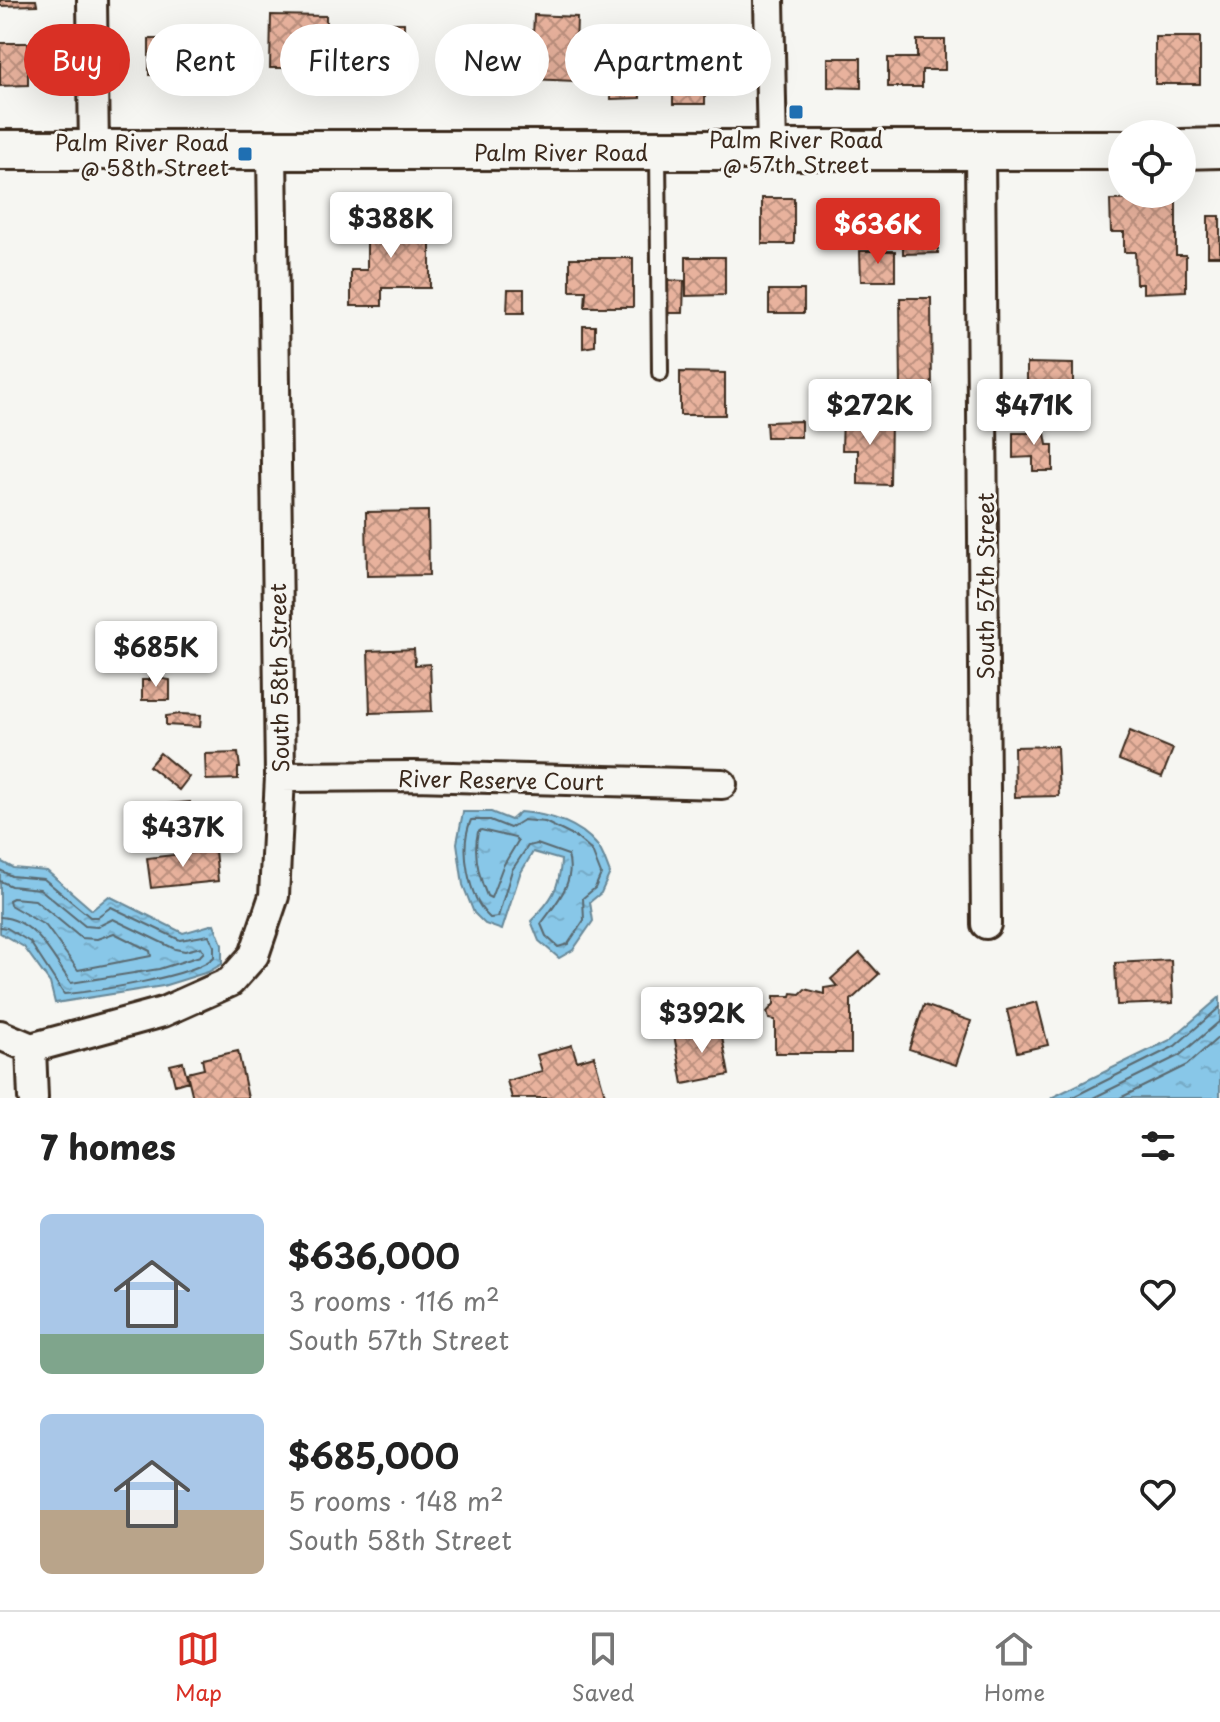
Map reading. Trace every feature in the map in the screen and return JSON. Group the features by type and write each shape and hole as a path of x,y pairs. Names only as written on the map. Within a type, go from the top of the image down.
{"street":[{"path":"92,0 94,151"},
{"path":"769,0 772,151"},
{"path":"1196,149 1220,148"},
{"name":"Palm River Road","path":"0,150 1108,150"},
{"name":"South 58th Street","path":"31,1048 163,1012 230,982 254,955 274,896 280,777 272,151"},
{"name":"South 57th Street","path":"980,151 986,924"},
{"name":"River Reserve Court","path":"280,777 414,776 722,784"},
{"path":"0,1035 31,1048 33,1098"}],"lane":[{"path":"658,151 660,373"}],"water":[{"path":"463,812 491,812 511,820 520,812 551,817 580,830 598,847 610,873 601,893 590,902 593,921 573,950 559,958 539,941 531,921 553,894 559,879 561,860 533,852 520,874 502,930 485,924 474,913 463,885 457,843"},
{"path":"0,861 13,868 47,871 92,910 109,896 183,933 214,924 222,944 222,964 208,972 163,986 55,1003 50,983 24,947 0,933"},
{"path":"1220,997 1220,1098 1051,1098 1170,1040"}],"building":[{"path":"0,0 36,0 37,5 0,6"},
{"path":"271,15 326,16 326,24 280,24 280,68 270,68"},
{"path":"534,15 577,17 577,24 565,24 565,81 549,80 549,24 534,24"},
{"path":"1155,37 1200,37 1200,84 1155,84"},
{"path":"917,40 945,40 945,70 922,70 922,87 888,87 888,58 917,58"},
{"path":"0,43 24,43 24,85 0,86"},
{"path":"828,58 861,58 861,88 828,87"},
{"path":"611,96 640,96 640,98 611,99"},
{"path":"673,96 705,96 705,104 673,104"},
{"path":"762,198 794,198 794,244 762,244"},
{"path":"903,208 938,208 938,253 903,254"},
{"path":"1110,208 1176,208 1176,255 1186,255 1186,291 1143,293 1143,284 1136,284 1135,252 1124,252 1124,232 1111,232"},
{"path":"367,216 414,216 414,234 430,234 430,288 382,288 382,306 351,306 351,270 367,270"},
{"path":"1208,216 1220,216 1220,256 1208,256"},
{"path":"860,251 895,251 895,281 861,281"},
{"path":"686,257 725,257 725,295 686,296"},
{"path":"570,258 633,258 633,307 585,307 586,291 570,291"},
{"path":"664,280 684,281 683,313 663,313"},
{"path":"508,289 524,289 524,313 507,313"},
{"path":"769,290 804,290 804,313 769,313"},
{"path":"900,298 931,298 932,391 901,391"},
{"path":"583,326 595,326 595,346 583,348"},
{"path":"1027,363 1073,364 1073,394 1058,393 1057,408 1027,408"},
{"path":"680,372 725,373 725,415 680,415"},
{"path":"843,416 891,417 890,485 858,484 858,450 842,450"},
{"path":"801,421 801,437 767,437 766,422"},
{"path":"1029,421 1043,421 1047,445 1053,445 1053,471 1033,471 1033,457 1013,458 1013,433 1029,433"},
{"path":"428,511 429,575 367,576 366,512"},
{"path":"414,649 415,665 430,664 432,711 370,713 368,651"},
{"path":"150,677 170,680 170,700 142,700 142,680 150,680"},
{"path":"201,715 200,727 166,725 166,716"},
{"path":"1130,731 1173,749 1162,777 1119,760"},
{"path":"1057,746 1059,796 1015,797 1014,747"},
{"path":"160,753 189,777 179,790 149,766"},
{"path":"238,753 238,779 206,780 205,754"},
{"path":"190,802 192,824 146,827 144,806"},
{"path":"215,850 218,881 151,888 147,858"},
{"path":"860,953 879,974 851,1000 851,1053 775,1053 775,1020 769,1019 767,1012 774,1004 774,996 800,994 805,989 824,994 824,988 837,986 831,979"},
{"path":"1171,960 1173,1003 1117,1005 1115,963"},
{"path":"1037,1002 1048,1045 1017,1052 1007,1010"},
{"path":"924,1005 971,1021 956,1065 909,1049"},
{"path":"720,1026 729,1075 683,1084 674,1035"},
{"path":"572,1045 577,1061 594,1056 606,1098 512,1098 507,1081 542,1071 537,1055"},
{"path":"238,1051 248,1098 193,1098 187,1073 204,1069 202,1059"},
{"path":"183,1062 188,1081 175,1085 170,1065"}],"place":[{"name":"Palm River Road @ 57th Street","path":"796,112"},
{"name":"Palm River Road @ 58th Street","path":"245,154"}]}
